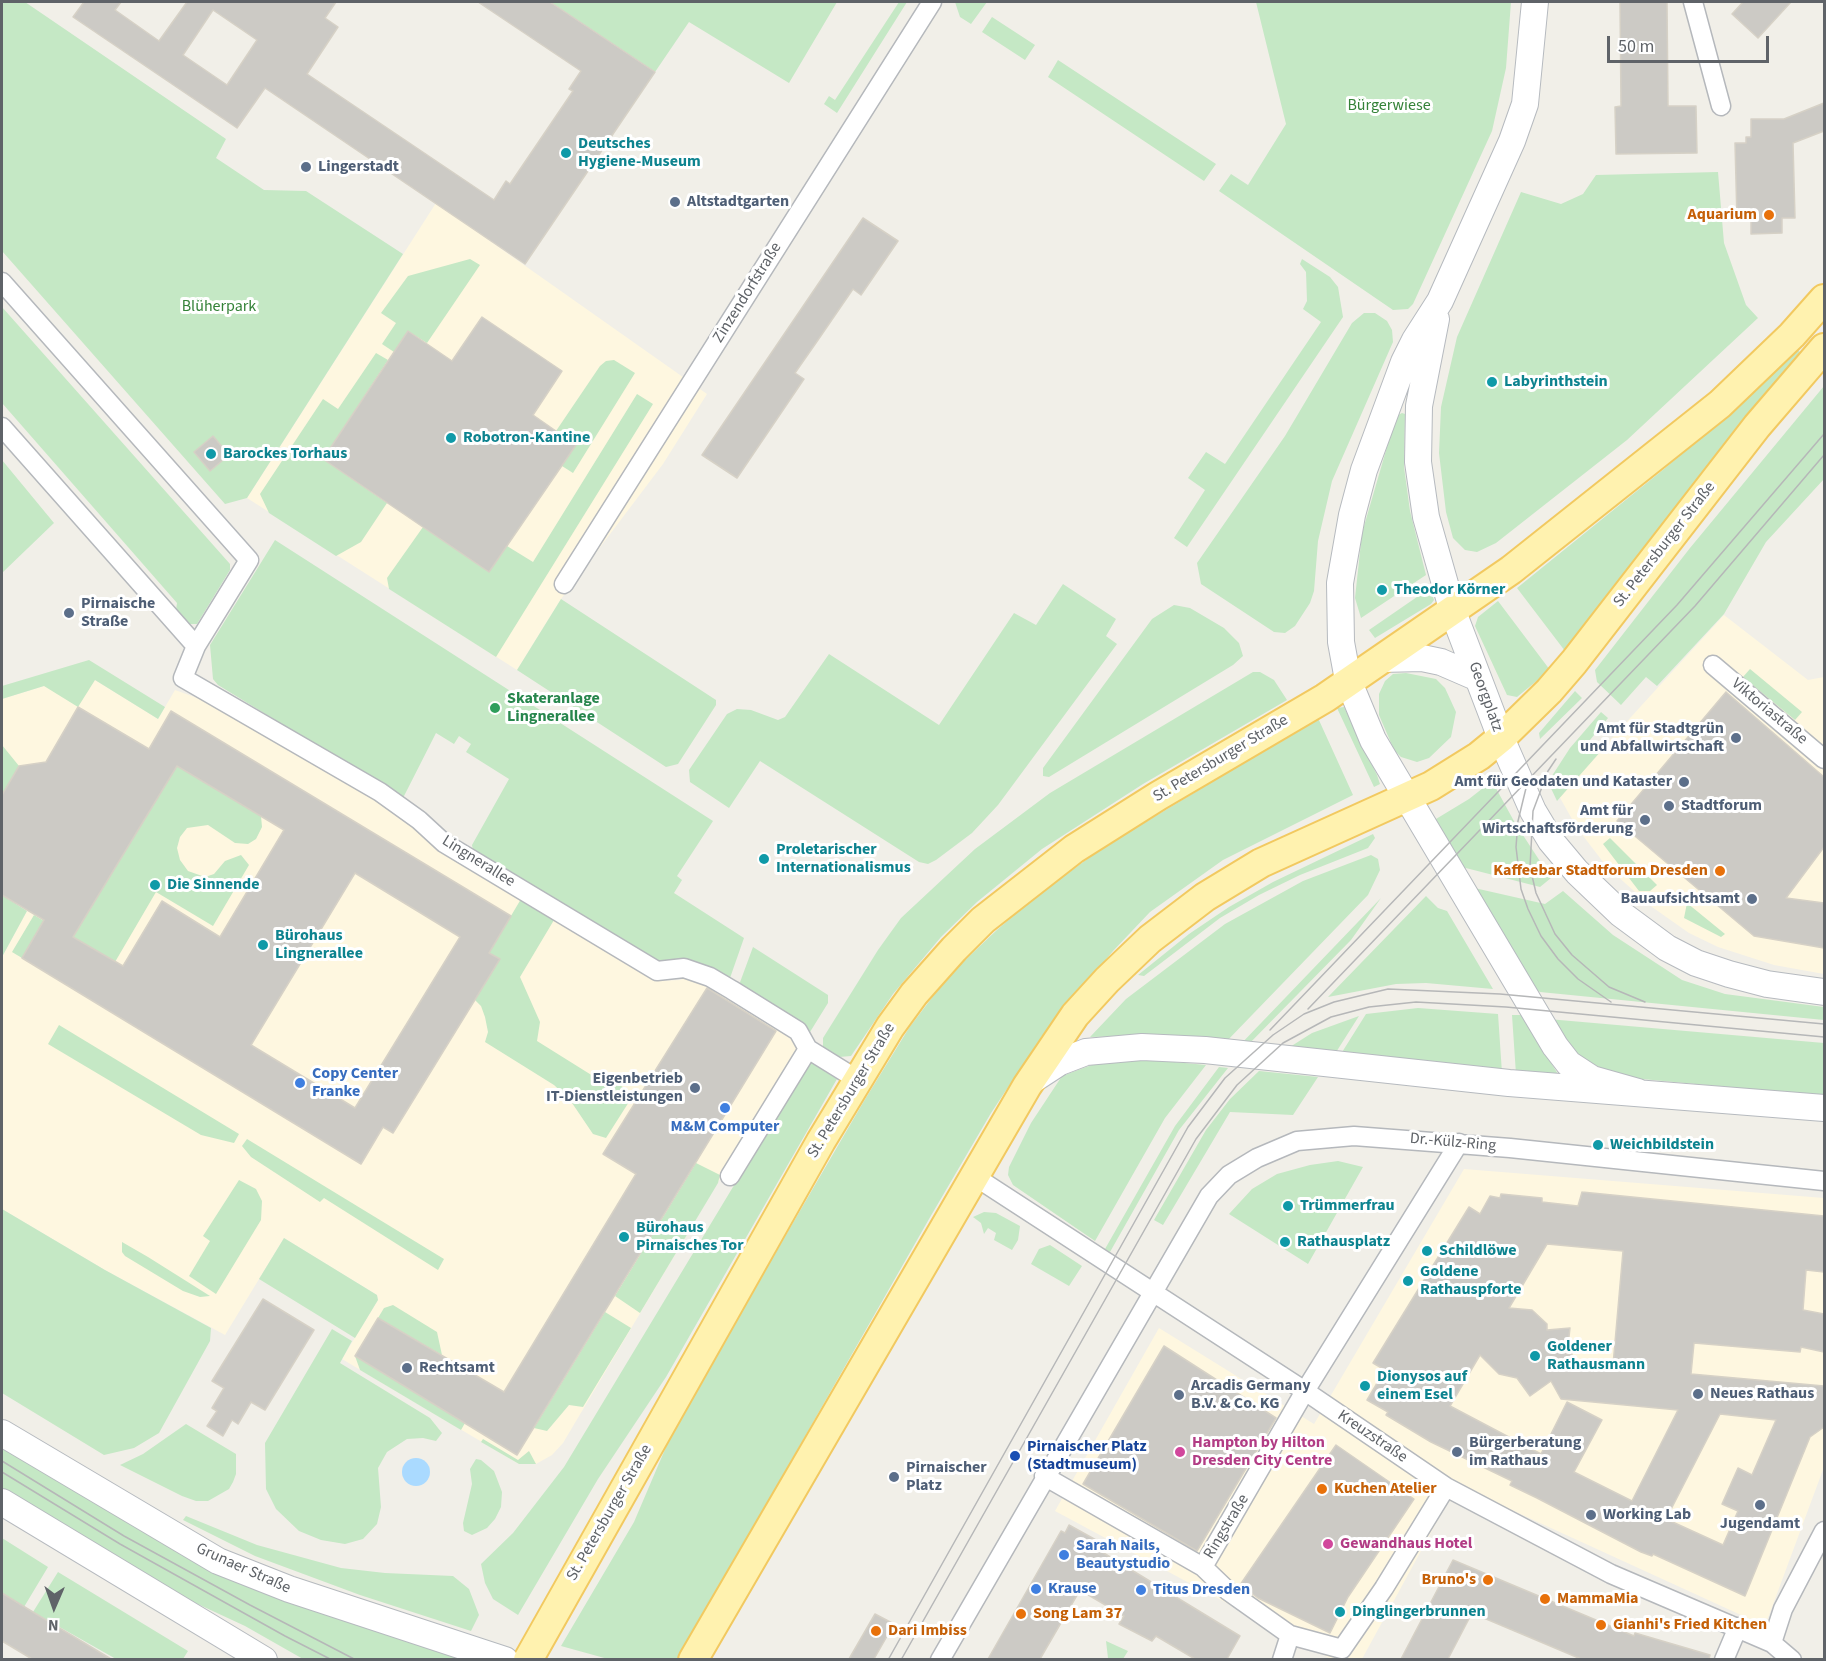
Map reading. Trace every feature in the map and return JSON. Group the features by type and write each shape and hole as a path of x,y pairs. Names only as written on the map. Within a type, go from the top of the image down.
{"main road":[{"path":"1535,2 1525,104 1499,173 1440,301 1404,362 1383,417 1352,514 1340,583 1340,636 1348,680 1373,740 1554,1046 1569,1064 1592,1078 1638,1092"},
{"path":"1348,680 1453,612 1511,570 1720,404 1792,335 1824,299"},
{"path":"1440,301 1419,406 1418,462 1426,518 1453,612"},
{"name":"St. Petersburger Straße","path":"1501,738 1569,668 1757,426 1824,348"},
{"name":"Georgplatz","path":"1407,798 1453,774 1501,738 1453,612"},
{"path":"1381,659 1422,658 1441,662 1478,678"},
{"name":"St. Petersburger Straße","path":"528,1659 858,1080 914,994 983,920 1074,849 1158,796 1325,698 1348,680"},
{"path":"1501,738 1524,792 1551,841 1577,872 1640,930 1696,963 1767,984 1824,992"},
{"path":"693,1659 1027,1086 1075,1015 1107,980 1150,939 1205,897 1261,863 1407,798"},
{"path":"1027,1086 1060,1062 1086,1052 1142,1047 1204,1050 1509,1083 1824,1108"},
{"name":"Grunaer Straße","path":"2,1433 218,1561 288,1589 505,1659"},
{"path":"2,1502 264,1659"}],"street":[{"name":"Zinzendorfstraße","path":"564,584 932,2"},
{"path":"1693,2 1721,106"},
{"name":"Lingnerallee","path":"2,282 249,560 196,646 183,678 380,792 419,820 444,843 657,971 684,968 710,976 798,1031 808,1049 858,1080"},
{"path":"2,427 196,646"},
{"name":"Viktoriastraße","path":"1713,665 1824,759"},
{"path":"730,1176 808,1049"},
{"name":"Dr.-Külz-Ring","path":"1153,1293 1209,1196 1229,1175 1257,1158 1297,1141 1322,1136 1459,1143 1824,1181"},
{"path":"1305,1391 1459,1143"},
{"name":"Kreuzstraße","path":"974,1176 1305,1391 1446,1487 1611,1574 1772,1643 1792,1659"},
{"path":"940,1659 1044,1476 1153,1293"},
{"name":"Ringstraße","path":"1044,1476 1203,1567 1305,1391"},
{"path":"1203,1567 1228,1591 1290,1635 1342,1649 1384,1588 1446,1487"},
{"path":"1772,1643 1783,1609 1824,1531"},
{"path":"1724,1659 1738,1627"},
{"path":"1281,1659 1290,1635"}],"shaded area":[{"path":"436,203 707,394 663,464 561,599 517,670 247,498"},
{"path":"1724,615 1808,680 1824,677 1824,974 1774,965 1718,947 1689,933 1652,907 1607,867 1577,828 1559,796"},
{"path":"95,680 158,719 175,690 211,703 376,801 433,843 655,981 681,980 684,976 694,978 800,1044 563,1443 552,1455 536,1464 519,1464 342,1359 378,1300 377,1295 284,1238 225,1335 105,1270 2,1209 2,957 27,911 2,895 2,699 44,686"},
{"path":"1464,1169 1824,1198 1824,1467 1765,1626 1457,1485 1362,1659 1331,1659 1055,1511 1159,1328 1314,1424"}],"green space":[{"name":"Blüherpark","path":"2,2 25,2 226,139 216,158 264,190 306,191 403,254 247,498 225,504 2,251"},
{"path":"550,2 837,2 789,83 689,22 655,72"},
{"path":"899,2 907,2 837,113 824,104 829,96 835,100"},
{"path":"955,2 987,2 971,24 960,17"},
{"name":"Bürgerwiese","path":"1256,2 1511,2 1506,68 1492,131 1413,304 1408,309 1393,310 1219,191 1231,174 1248,185 1286,124"},
{"path":"992,17 1035,45 1025,60 982,32"},
{"path":"1058,60 1216,164 1204,181 1048,77"},
{"path":"1718,172 1724,243 1746,305 1758,318 1627,440 1496,543 1477,552 1465,550 1453,538 1446,512 1439,453 1441,407 1457,337 1521,192 1561,204 1583,194 1596,175"},
{"path":"470,259 480,265 427,343 408,331 394,352 382,344 396,323 381,313 408,276"},
{"path":"1302,259 1330,277 1338,287 1343,317 1187,547 1174,538 1205,490 1188,478 1206,452 1225,464 1321,322 1303,309 1307,301 1306,272 1300,264"},
{"path":"2,307 230,564 230,570 197,624 188,624 176,610 177,603 2,403"},
{"path":"1364,313 1375,313 1387,321 1392,330 1393,342 1332,481 1318,541 1314,591 1310,603 1295,626 1285,633 1274,632 1201,584 1197,563 1285,436 1352,323"},
{"path":"1795,347 1804,356 1661,525 1565,651 1517,588 1664,469 1727,414"},
{"path":"376,353 388,360 323,459 387,503 361,542 336,556 269,513 260,494 323,399 338,409"},
{"path":"614,360 635,373 573,473 562,466 556,431 600,366 606,361"},
{"path":"1824,386 1824,479 1766,542 1724,614 1657,686 1646,677 1621,705 1597,682 1595,670 1690,548"},
{"path":"637,394 653,404 496,657 389,589 387,578 423,527 489,572 507,546 533,562"},
{"path":"1405,414 1404,467 1410,511 1426,575 1361,618 1355,598 1362,533 1396,416"},
{"path":"2,460 54,523 2,573"},
{"path":"275,540 713,821 677,876 682,880 674,893 744,938 730,978 708,966 683,961 660,963 473,851 472,845 509,779 466,752 471,744 459,736 454,744 436,733 403,798 218,685 213,679 210,645"},
{"path":"1063,584 1116,619 1106,636 1117,644 998,805 972,833 936,860 928,864 919,862 760,761 729,808 690,782 689,770 727,714 737,709 751,710 778,720 785,717 829,654 939,725 1014,613 1036,625"},
{"path":"1430,588 1434,600 1431,604 1375,638 1369,630"},
{"path":"561,599 716,700 716,705 678,764 666,767 517,670"},
{"path":"1498,601 1550,670 1517,697 1507,695 1475,626 1478,617"},
{"path":"1174,605 1190,608 1224,628 1239,643 1243,656 1233,665 1049,777 1043,776 1043,768 1152,619"},
{"path":"89,660 165,707 158,719 95,680 78,707 44,686 2,699 2,686"},
{"path":"1750,669 1802,712 1795,720 1743,677"},
{"path":"1253,672 1260,672 1274,680 1287,700 1143,784 1042,849 977,902 941,937 893,994 851,1056 839,1057 823,1049 823,1038 878,950 901,918 975,849 1050,793"},
{"path":"1406,673 1436,679 1445,688 1456,712 1451,737 1429,758 1417,762 1401,757 1394,750 1379,715 1379,694 1385,681 1393,674"},
{"path":"1575,691 1582,698 1540,739 1539,733"},
{"path":"1344,707 1377,775 1380,784 1374,787 1337,708"},
{"path":"1601,712 1608,718 1590,740 1602,750 1557,801 1548,782 1570,748"},
{"path":"1318,718 1353,795 1223,860 1150,912 1113,951 1042,1036 991,1113 929,1219 678,1659 608,1659 561,1646 634,1522 669,1440 702,1379 864,1101 909,1028 934,995 962,963 998,929 1034,898 1101,849"},
{"path":"2,745 19,766 2,795"},
{"path":"177,766 261,816 262,827 256,839 248,844 235,843 208,825 187,828 180,837 177,848 180,860 188,871 205,877 214,874 225,861 241,855 249,865 213,926 156,892 115,962 73,937"},
{"path":"1492,781 1515,823 1551,878 1540,887 1458,866 1431,822 1469,799"},
{"path":"1373,834 1375,838 1368,848 1300,875 1259,895 1220,918 1144,976 1138,975 1189,934 1229,907 1273,882"},
{"path":"1610,838 1657,885 1650,891 1639,891 1603,844"},
{"path":"1371,855 1378,859 1380,870 1368,895 1224,1044 1137,1036 1090,1037 1126,999 1225,924 1303,881"},
{"path":"1470,887 1545,904 1563,891 1613,935 1682,980 1725,994 1824,1007 1824,1020 1540,992 1535,989"},
{"path":"2,895 27,911 2,957"},
{"path":"1426,896 1438,908 1447,911 1493,989 1426,983 1396,984 1328,997"},
{"path":"1381,898 1351,940 1245,1048 1238,1047"},
{"path":"521,899 554,920 520,977 540,1022 537,1041 609,1086 613,1081 634,1094 606,1138 593,1134 570,1100 554,1085 485,1042 488,1032 485,1017 481,1006 475,1000 499,960 489,953"},
{"path":"1687,903 1725,934 1721,937 1684,918"},
{"path":"34,915 44,921 22,958 12,952"},
{"path":"753,947 828,995 828,1003 810,1032 739,985"},
{"path":"1418,1008 1498,1014 1502,1073 1339,1057 1366,1014"},
{"path":"1512,1015 1521,1015 1558,1074 1516,1074"},
{"path":"1359,1016 1333,1057 1282,1052 1312,1033"},
{"path":"1548,1019 1824,1043 1824,1096 1642,1079 1610,1073 1580,1057"},
{"path":"59,1025 239,1134 234,1143 201,1135 48,1044"},
{"path":"1143,1059 1206,1065 1165,1118 1095,1241 1013,1185 1008,1175 1009,1167 1031,1123 1062,1076 1105,1060"},
{"path":"809,1061 837,1079 666,1377 598,1479 518,1615 493,1599 485,1583 481,1564 513,1533 564,1467"},
{"path":"1219,1067 1228,1068 1179,1130 1110,1252 1105,1249 1175,1126"},
{"path":"1259,1071 1318,1077 1293,1115 1230,1112 1163,1225 1154,1220 1206,1130 1230,1099"},
{"path":"247,1139 444,1259 438,1270 324,1198 320,1202 251,1157 242,1146"},
{"path":"1338,1161 1363,1167 1308,1264 1229,1214 1252,1189 1277,1174 1310,1165"},
{"path":"696,1163 720,1175 718,1183 640,1313 615,1296"},
{"path":"239,1180 256,1189 262,1201 261,1220 216,1294 189,1276 210,1241 203,1236"},
{"path":"2,1209 105,1270 211,1328 210,1341 159,1433 134,1448 104,1455 2,1393"},
{"path":"984,1212 996,1213 1020,1226 1018,1240 1012,1250 994,1240 996,1233 988,1228 984,1234 981,1223 973,1217"},
{"path":"284,1238 377,1295 378,1300 355,1338 259,1279"},
{"path":"122,1242 210,1296 200,1297 183,1291 125,1256 122,1252"},
{"path":"1050,1245 1082,1266 1069,1286 1031,1264 1039,1249"},
{"path":"393,1305 437,1332 442,1355 378,1318 384,1308"},
{"path":"605,1312 631,1328 583,1407 569,1405 547,1431 534,1428"},
{"path":"332,1329 352,1341 340,1363 430,1418 442,1433 436,1441 423,1438 407,1439 387,1452 378,1468 381,1507 377,1524 363,1539 345,1544 321,1540 299,1531 276,1509 266,1489 265,1443"},
{"path":"355,1356 465,1423 461,1430 360,1370"},
{"path":"186,1424 236,1454 236,1474 229,1489 208,1501 196,1501 182,1496 120,1465 143,1454"},
{"path":"483,1439 518,1460 529,1451 536,1464 519,1464 481,1442"},
{"path":"2,1446 297,1605 464,1659 303,1659 245,1626 161,1587 2,1491"},
{"path":"476,1459 481,1460 494,1471 502,1492 501,1507 495,1519 487,1528 472,1535 464,1531 463,1523 472,1484 470,1469"},
{"path":"186,1516 257,1545 341,1568 385,1573 453,1576 469,1589 479,1615 471,1631 360,1595 255,1556 183,1520"},
{"path":"2,1538 48,1567 24,1607 2,1593"},
{"path":"58,1572 188,1651 183,1659 116,1659 33,1612"},
{"path":"1106,1641 1128,1651 1123,1659 1098,1659 1108,1658"}],"water":[{"path":"416,1458 426,1462 430,1472 426,1482 416,1486 406,1482 402,1472 406,1462"}],"building":[{"name":"Deutsches Hygiene-Museum","path":"84,2 121,2 115,10 159,41 187,2 336,2 325,18 338,27 307,74 494,200 506,181 510,184 573,91 569,89 581,71 478,2 550,2 655,72 525,264 265,88 237,128 73,17","holes":["213,10 257,40 227,85 183,55"]},
{"path":"1620,2 1667,2 1668,106 1696,106 1697,153 1616,154 1615,107 1621,106"},
{"path":"1743,2 1791,2 1758,38 1732,14"},
{"path":"1824,103 1824,131 1793,143 1795,218 1782,218 1782,233 1751,234 1751,219 1737,220 1735,143 1746,143 1746,137 1751,137 1751,119 1784,119"},
{"path":"863,218 898,241 861,295 853,289 795,373 804,379 737,478 702,455"},
{"name":"Robotron-Kantine","path":"482,317 562,371 533,415 576,445 489,572 323,459 408,331 452,361"},
{"name":"Barockes Torhaus","path":"213,436 229,455 210,471 194,452"},
{"name":"Stadtforum","path":"1726,692 1824,777 1824,847 1786,898 1824,903 1824,948 1754,936 1617,821"},
{"name":"Bürohaus Lingnerallee","path":"78,707 149,749 171,711 511,916 489,953 500,959 393,1133 383,1127 361,1164 22,958 44,920 2,895 2,795 19,766 46,762","holes":["177,766 284,830 220,937 162,901 123,966 73,937","355,873 460,937 355,1108 251,1045"]},
{"name":"Bürohaus Pirnaisches Tor","path":"707,988 776,1031 517,1455 355,1356 378,1318 504,1392 636,1174 603,1154"},
{"name":"Neues Rathaus","path":"1582,1192 1824,1216 1824,1272 1806,1270 1803,1310 1824,1314 1824,1352 1801,1347 1800,1352 1694,1343 1691,1374 1824,1386 1824,1427 1810,1437 1745,1596 1653,1554 1652,1556 1641,1552 1510,1485 1512,1481 1431,1442 1386,1415 1388,1412 1367,1400 1385,1370 1373,1363 1469,1207 1480,1214 1490,1196 1500,1198 1501,1194 1542,1198 1542,1202 1578,1206","holes":["1547,1244 1623,1251 1613,1365 1571,1362 1572,1354 1567,1354 1570,1328 1547,1330 1547,1324 1532,1310 1509,1308","1480,1355 1499,1374 1517,1378 1530,1396 1551,1381 1561,1399 1678,1410 1632,1501 1574,1472 1602,1420 1567,1402 1541,1454 1450,1406","1720,1414 1776,1420 1752,1475 1738,1468 1722,1504 1738,1511 1723,1545 1666,1519"]},
{"path":"263,1299 314,1330 265,1410 251,1402 238,1424 232,1420 223,1436 207,1426 217,1411 212,1408 224,1388 212,1381"},
{"name":"Hampton by Hilton Dresden City Centre","path":"1164,1346 1276,1418 1197,1551 1083,1484"},
{"path":"1336,1445 1414,1499 1348,1597 1330,1633 1258,1598 1240,1585"},
{"path":"1069,1525 1105,1545 1102,1552 1240,1636 1227,1659 1195,1659 1156,1636 1152,1641 1119,1624 1124,1616 1080,1590 1040,1659 988,1659 1061,1531 1065,1533"},
{"path":"1453,1560 1634,1636 1635,1633 1710,1655 1709,1659 1581,1659 1472,1613 1448,1659 1401,1659"},
{"path":"2,1593 111,1659 32,1659 2,1641"},
{"path":"875,1614 894,1624 874,1659 849,1659"}],"tram line":[{"path":"1270,1030 1677,605 1824,434"},
{"path":"1308,1009 1695,606 1824,455"},
{"path":"1556,759 1548,771 1533,811 1530,867 1536,893 1555,934 1572,955 1609,987 1645,1002"},
{"path":"1527,784 1518,821 1516,847 1521,889 1528,909 1541,936 1558,959 1578,979 1611,1002"},
{"path":"888,1660 1188,1127 1225,1078 1273,1035 1304,1014 1334,1002 1388,989 1500,994 1824,1024"},
{"path":"901,1660 1196,1139 1237,1085 1283,1043 1331,1017 1369,1007 1416,1002 1506,1007 1824,1037"},
{"path":"2,1461 124,1536 356,1660"},
{"path":"2,1472 120,1544 332,1660"}],"place":[{"name":"Deutsches Hygiene-Museum","path":"566,153"},
{"name":"Lingerstadt","path":"306,167"},
{"name":"Altstadtgarten","path":"675,202"},
{"name":"Aquarium","path":"1769,215"},
{"name":"Labyrinthstein","path":"1492,382"},
{"name":"Robotron-Kantine","path":"451,438"},
{"name":"Barockes Torhaus","path":"211,454"},
{"name":"Theodor Körner","path":"1382,590"},
{"name":"Pirnaische Straße","path":"69,613"},
{"name":"Skateranlage Lingnerallee","path":"495,708"},
{"name":"Amt für Stadtgrün und Abfallwirtschaft","path":"1736,738"},
{"name":"Amt für Geodaten und Kataster","path":"1684,782"},
{"name":"Stadtforum","path":"1669,806"},
{"name":"Amt für Wirtschaftsförderung","path":"1645,820"},
{"name":"Proletarischer Internationalismus","path":"764,859"},
{"name":"Kaffeebar Stadtforum Dresden","path":"1720,871"},
{"name":"Die Sinnende","path":"155,885"},
{"name":"Bauaufsichtsamt","path":"1752,899"},
{"name":"Bürohaus Lingnerallee","path":"263,945"},
{"name":"Copy Center Franke","path":"300,1083"},
{"name":"Eigenbetrieb IT-Dienstleistungen","path":"695,1088"},
{"name":"M&M Computer","path":"725,1108"},
{"name":"Weichbildstein","path":"1598,1145"},
{"name":"Trümmerfrau","path":"1288,1206"},
{"name":"Bürohaus Pirnaisches Tor","path":"624,1237"},
{"name":"Rathausplatz","path":"1285,1242"},
{"name":"Schildlöwe","path":"1427,1251"},
{"name":"Goldene Rathauspforte","path":"1408,1281"},
{"name":"Goldener Rathausmann","path":"1535,1356"},
{"name":"Rechtsamt","path":"407,1368"},
{"name":"Dionysos auf einem Esel","path":"1365,1386"},
{"name":"Neues Rathaus","path":"1698,1394"},
{"name":"Arcadis Germany B.V. & Co. KG","path":"1179,1395"},
{"name":"Hampton by Hilton Dresden City Centre","path":"1180,1452"},
{"name":"Bürgerberatung im Rathaus","path":"1457,1452"},
{"name":"Pirnaischer Platz (Stadtmuseum)","path":"1015,1456"},
{"name":"Pirnaischer Platz","path":"894,1477"},
{"name":"Kuchen Atelier","path":"1322,1489"},
{"name":"Jugendamt","path":"1760,1505"},
{"name":"Working Lab","path":"1591,1515"},
{"name":"Gewandhaus Hotel","path":"1328,1544"},
{"name":"Sarah Nails, Beautystudio","path":"1064,1555"},
{"name":"Bruno's","path":"1488,1580"},
{"name":"Krause","path":"1036,1589"},
{"name":"Titus Dresden","path":"1141,1590"},
{"name":"MammaMia","path":"1545,1599"},
{"name":"Dinglingerbrunnen","path":"1340,1612"},
{"name":"Song Lam 37","path":"1021,1614"},
{"name":"Gianhi's Fried Kitchen","path":"1601,1625"},
{"name":"Dari Imbiss","path":"876,1631"}]}
